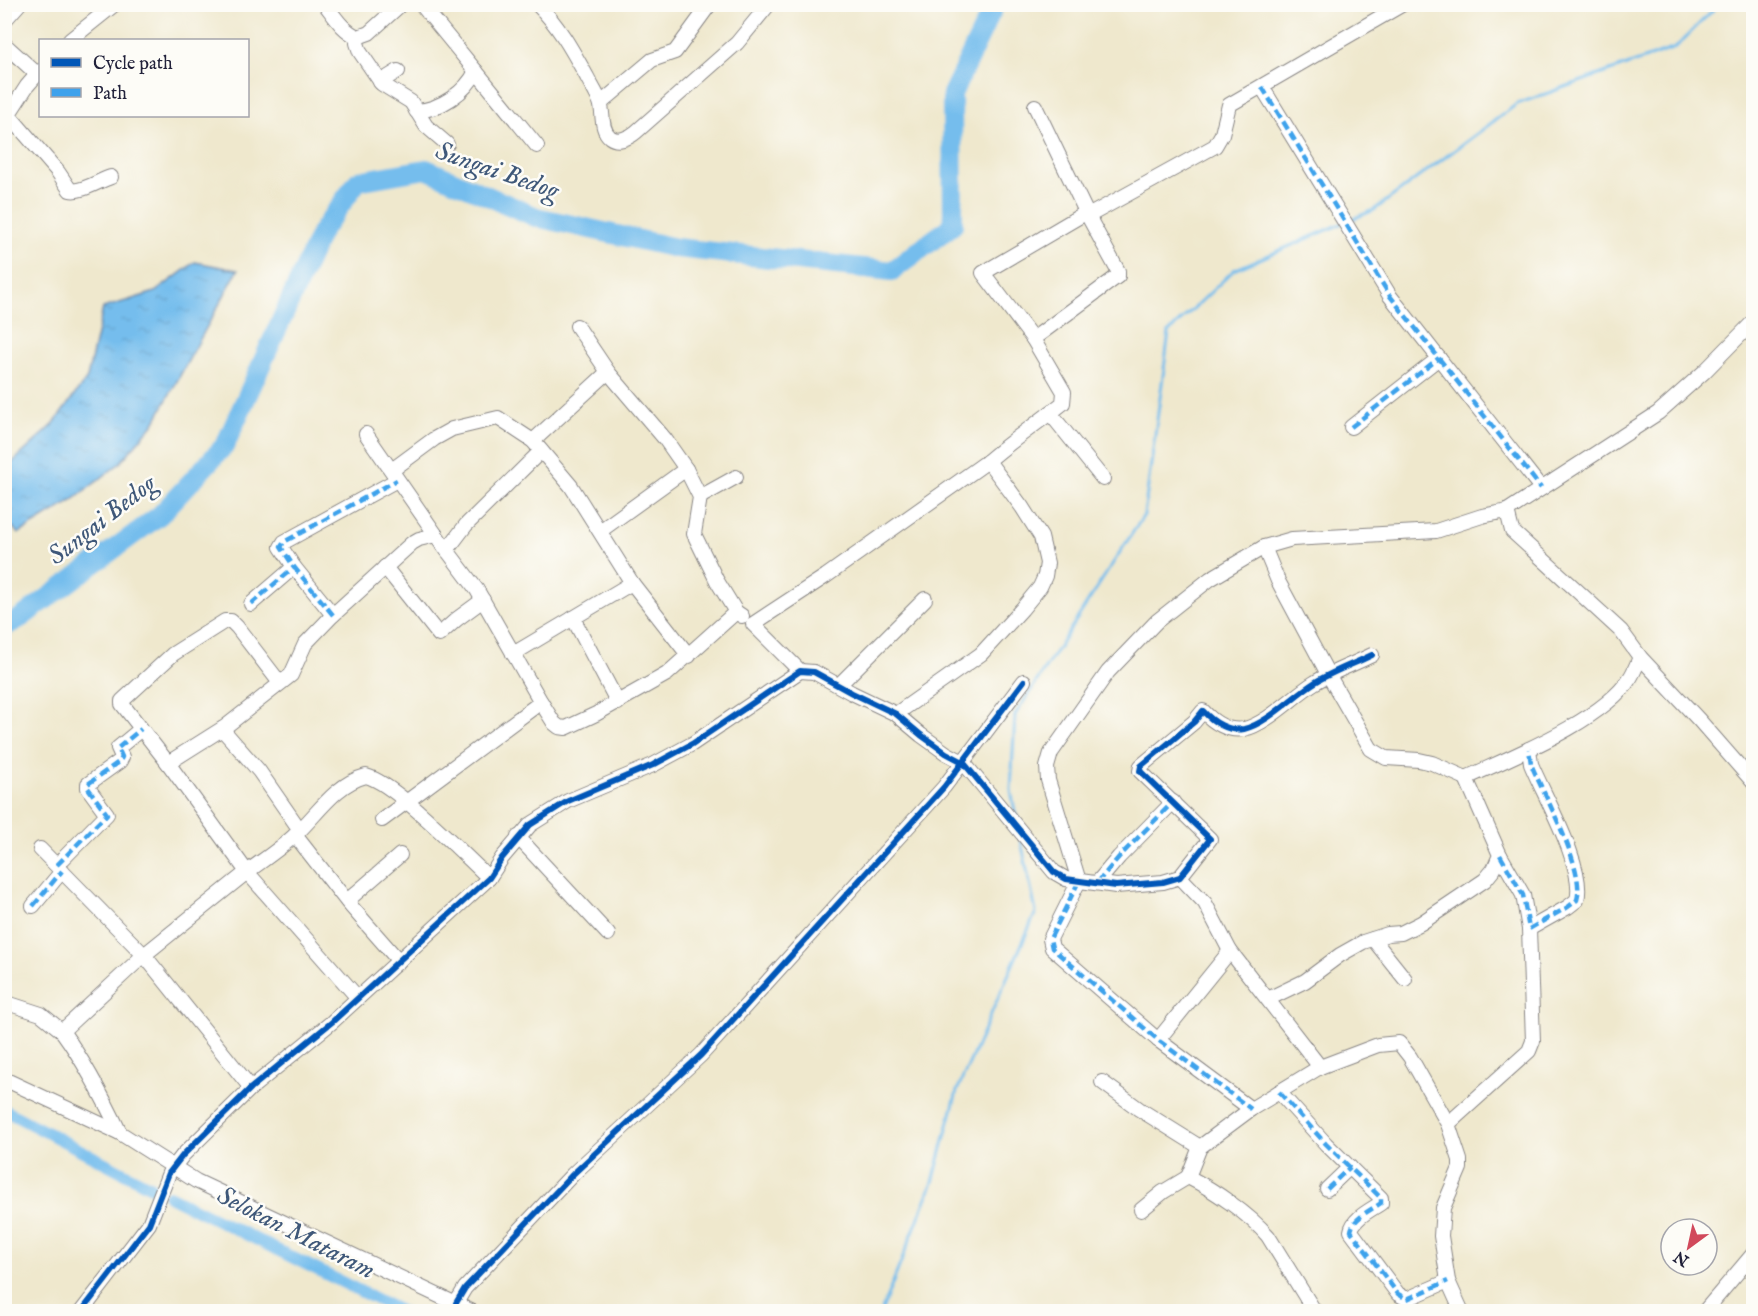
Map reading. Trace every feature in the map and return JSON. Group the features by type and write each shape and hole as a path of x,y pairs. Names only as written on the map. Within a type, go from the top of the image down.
{"street":[{"path":"4,21 19,4"},
{"path":"71,39 115,4"},
{"path":"325,4 342,26 358,37 369,33 401,4"},
{"path":"421,4 537,147"},
{"path":"537,4 554,22 601,103 603,126 608,135 618,139 636,132 737,43 769,4"},
{"path":"601,103 652,60 675,52 710,4"},
{"path":"753,624 826,576 988,461 1009,442 1063,403 1064,392 1033,339 983,273 1020,249 1215,146 1222,134 1229,105 1404,4"},
{"path":"358,37 360,52 380,82 392,92 411,102 426,126 447,144"},
{"path":"4,44 39,73 27,86 6,117 58,172 70,190 78,191 99,180 111,177"},
{"path":"380,82 398,71"},
{"path":"416,111 426,111 444,103 472,79 476,71"},
{"path":"1262,87 1390,296 1541,488"},
{"path":"1033,339 1118,276 1118,271 1035,106"},
{"path":"1251,1109 1158,1040 1052,948 1050,939 1079,881 1048,780 1047,767 1052,753 1108,672 1157,621 1210,579 1292,539 1436,531 1482,516 1507,511 1658,413 1704,372 1754,321"},
{"path":"576,326 608,372 665,439 686,469 700,497 694,534 717,581 736,612 753,624 800,671"},
{"path":"1351,427 1439,358"},
{"path":"447,550 466,525 537,446 608,372"},
{"path":"1050,413 1103,479"},
{"path":"333,615 282,551 281,547 285,542 395,475 434,439 452,429 496,418 537,446 571,486 632,583 689,656"},
{"path":"366,434 483,600 541,702 559,727 566,728 618,704 668,674 736,612"},
{"path":"896,714 981,654 1022,609 1045,576 1047,563 1041,537 988,461"},
{"path":"600,531 686,469"},
{"path":"700,497 736,477"},
{"path":"1507,511 1512,531 1621,632 1640,657 1754,783"},
{"path":"168,763 222,729 280,683 295,668 305,645 333,615 412,543 435,535"},
{"path":"1266,552 1278,581 1371,749 1386,758 1432,763 1466,778 1500,855 1523,895 1529,929 1533,1041 1529,1051 1448,1124"},
{"path":"251,603 294,567"},
{"path":"385,567 439,635 483,600"},
{"path":"513,654 632,583"},
{"path":"839,685 925,599"},
{"path":"573,618 618,704"},
{"path":"280,683 237,627 231,621 225,621 173,654 123,699 122,704 168,763 247,873 358,999"},
{"path":"81,1311 139,1238 148,1224 171,1170 183,1155 251,1088 332,1022 489,878 518,837 530,825 568,801 653,765 692,744 800,671 814,672 896,714 929,741 963,762 1054,872 1066,879 1116,886 1163,882 1180,877 1210,839 1140,771 1203,711 1219,724 1231,729 1244,729 1261,722 1316,681 1372,654"},
{"path":"1466,778 1529,749 1599,710 1629,679 1640,657"},
{"path":"456,1303 465,1288 573,1174 701,1055 944,787 1024,681"},
{"path":"382,820 541,702"},
{"path":"33,906 59,868 106,814 88,788 88,784 120,761 122,757 118,748 141,729"},
{"path":"222,729 259,771 298,832 347,901 399,961"},
{"path":"1529,749 1531,764 1572,856 1580,884 1577,900 1529,929"},
{"path":"62,1031 144,955 298,832 330,797 361,778 377,780 406,802 489,878"},
{"path":"1097,883 1173,802"},
{"path":"518,837 608,934"},
{"path":"40,849 144,955 251,1088"},
{"path":"347,901 400,855"},
{"path":"1268,999 1305,981 1349,950 1373,939 1401,933 1421,923 1485,880 1494,869 1500,855"},
{"path":"1180,877 1205,903 1230,951 1320,1067"},
{"path":"1373,939 1406,980"},
{"path":"1158,1040 1230,951"},
{"path":"7,1006 41,1014 62,1031 95,1080 120,1133"},
{"path":"1141,1210 1163,1192 1188,1177 1200,1147 1251,1109 1320,1067 1378,1045 1399,1043 1410,1057 1448,1124 1461,1160 1460,1168 1443,1208 1441,1236 1448,1281 1462,1311"},
{"path":"4,1079 120,1133 171,1170 473,1311"},
{"path":"1102,1082 1139,1109 1200,1147"},
{"path":"1279,1092 1379,1195 1381,1203 1356,1221 1351,1231 1398,1294 1407,1299 1448,1281"},
{"path":"1327,1189 1350,1167"},
{"path":"1188,1177 1259,1225 1315,1311"},
{"path":"1704,1311 1754,1253"}],"water":[{"path":"195,262 238,270 154,423 120,463 72,501 18,534 13,527 5,533 5,469 52,426 87,378 103,308 155,292"}],"waterway":[{"name":"Sungai Bedog","path":"4,627 22,617 160,515 225,445 321,232 358,181 426,169 536,217 676,248 892,271 953,225 952,94 995,4"},
{"path":"1350,220 1374,210 1517,104 1675,48 1719,4"},
{"path":"1016,817 1011,790 1015,715 1144,515 1169,332 1234,270 1341,224"},
{"path":"881,1312 933,1182 957,1091 1036,912 1021,841"},
{"name":"Selokan Mataram","path":"4,1110 153,1188"},
{"name":"Selokan Mataram","path":"169,1196 402,1312"}],"marked path":[{"path":"1262,87 1390,296 1541,488"},
{"path":"1351,427 1439,358"},
{"path":"333,615 294,567 281,547 284,542 397,480"},
{"path":"251,604 294,567"},
{"path":"57,865 107,814 88,788 88,784 120,761 122,757 118,748 141,729"},
{"path":"1500,855 1523,895 1529,929 1577,900 1578,886 1570,851 1531,764 1529,749"},
{"path":"1097,883 1173,802"},
{"path":"33,906 62,871"},
{"path":"1079,881 1050,939 1052,948 1158,1040 1251,1109"},
{"path":"4,1012 12,1004"},
{"path":"1279,1092 1326,1144 1381,1198 1381,1203 1359,1218 1351,1231 1398,1294 1407,1299 1448,1281"},
{"path":"1327,1189 1350,1167"}],"cycle path":[{"path":"81,1312 149,1224 169,1173 183,1155 251,1088 332,1022 489,878 502,858 530,825 568,801 653,765 692,744 800,671 814,672 896,714 946,753 963,762 1054,872 1066,879 1116,886 1163,882 1180,877 1210,839 1140,771 1141,766 1194,722 1203,711 1211,719 1227,728 1244,729 1262,722 1321,679 1372,655"},
{"path":"456,1303 465,1288 573,1174 701,1055 944,787 1024,681"}]}
